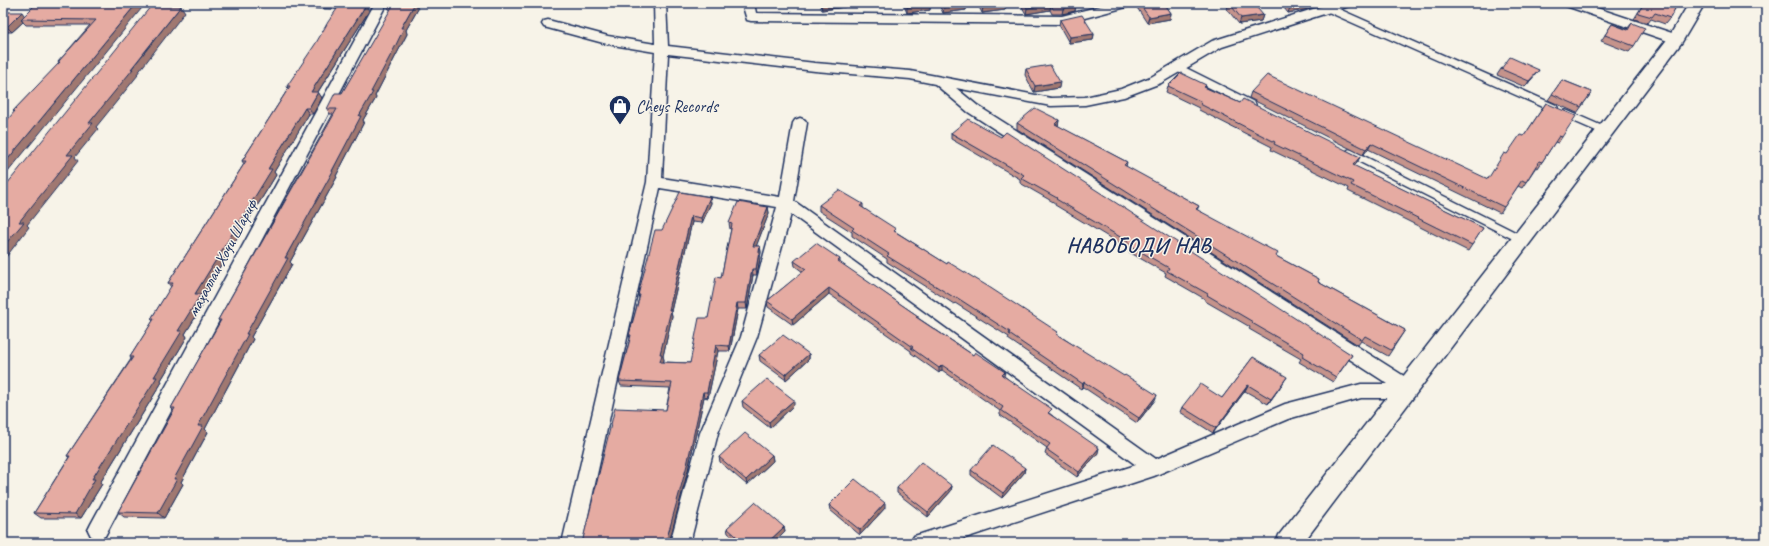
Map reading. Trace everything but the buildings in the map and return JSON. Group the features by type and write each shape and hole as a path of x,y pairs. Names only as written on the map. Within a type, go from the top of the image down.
{"street":[{"name":"маҳаллаи Хоҷи Шариф","path":"290,3 345,6 388,4"},
{"path":"572,543 654,182 662,49 660,3"},
{"path":"748,3 751,17 1062,20 1126,3"},
{"path":"548,24 607,40 662,49 815,67 910,75 939,82 1050,102 1085,101 1124,93 1156,80 1217,44 1345,3"},
{"path":"1570,3 1676,39"},
{"path":"1288,543 1676,39 1697,3"},
{"name":"маҳаллаи Хоҷи Шариф","path":"98,530 388,4"},
{"path":"939,82 973,109 1408,389"},
{"path":"680,543 709,433 749,337 786,203 800,123"},
{"path":"654,182 786,203 1154,468"},
{"path":"921,543 1154,468 1285,412 1361,391 1408,389"}],"lane":[{"path":"1328,8 1605,131"},
{"path":"1178,68 1257,107"},
{"path":"1343,150 1521,239"}],"place":[{"name":"Cheys Records","path":"620,126"}],"district":[{"name":"НАВОБОДИ НАВ","path":"1139,245"}]}
